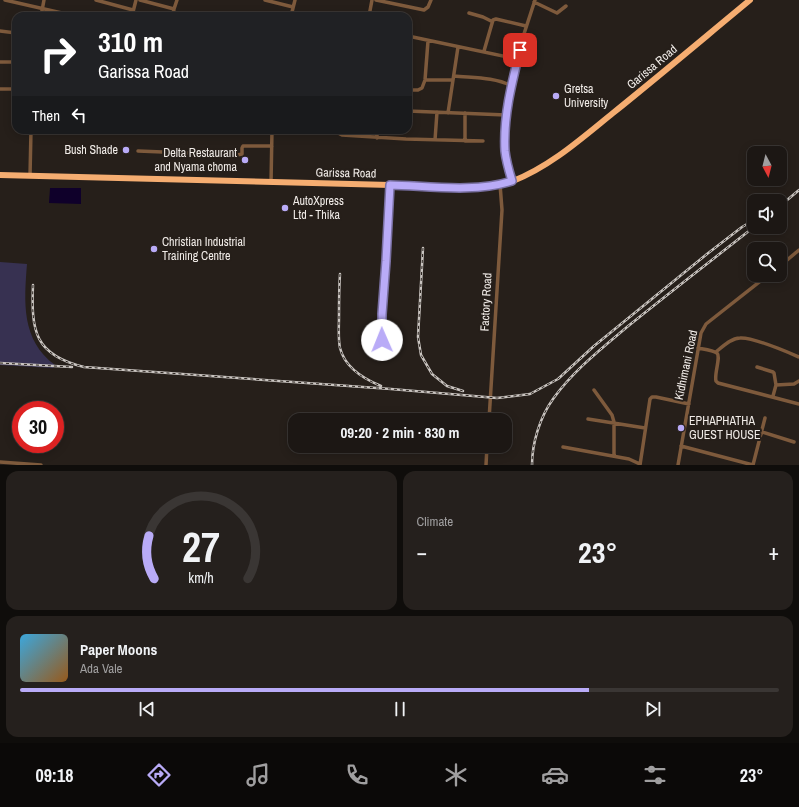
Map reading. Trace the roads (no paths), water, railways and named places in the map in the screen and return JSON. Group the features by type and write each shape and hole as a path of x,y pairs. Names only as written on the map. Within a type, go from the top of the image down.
{"highway":[{"name":"Garissa Road","path":"0,175 468,188 500,184 512,181 537,170 557,157 750,0"}],"street":[{"path":"5,0 58,12"},
{"path":"42,12 44,0"},
{"path":"96,0 133,10 136,0"},
{"path":"140,0 174,9"},
{"path":"174,12 177,0"},
{"path":"265,0 293,7"},
{"path":"292,12 296,0"},
{"path":"370,12 372,0"},
{"path":"376,0 424,10 428,7 431,0"},
{"path":"395,5 396,0"},
{"path":"512,181 507,163 506,115 517,59 526,26 534,1 555,13 559,13 566,6"},
{"path":"469,13 491,21 496,19 526,26"},
{"path":"484,51 491,21"},
{"path":"0,31 12,32"},
{"path":"412,37 517,59"},
{"path":"412,90 421,90 425,80 428,41"},
{"path":"448,113 458,47"},
{"path":"0,62 12,62"},
{"path":"425,80 453,78 494,79 512,86"},
{"path":"0,89 12,89"},
{"path":"412,111 506,115"},
{"path":"435,140 436,112"},
{"path":"464,141 465,113"},
{"path":"30,176 31,134"},
{"path":"271,183 272,134"},
{"path":"340,134 342,136 377,138 483,142"},
{"path":"138,151 237,155 242,154 243,146 272,146"},
{"name":"Factory Road","path":"489,413 502,210 500,184"},
{"path":"382,340 382,314 390,185"},
{"path":"787,260 799,250"},
{"name":"Kidhimani Road","path":"678,465 701,333 706,324 759,282"},
{"path":"698,348 716,352 733,340 740,338 773,347 799,357"},
{"path":"716,352 718,354 715,373 717,382 799,404"},
{"path":"757,366 773,372 775,376 776,385 772,396"},
{"path":"776,385 794,384 799,381"},
{"path":"594,390 612,415 614,422 614,456"},
{"path":"563,446 629,459 640,465 650,399 652,397 689,404"},
{"path":"681,446 753,465 765,418"},
{"path":"588,419 646,428"},
{"path":"762,432 794,442"},
{"path":"486,465 487,453"},
{"path":"0,462 41,465"}],"railway":[{"path":"787,200 799,190"},
{"path":"33,285 33,316 39,339 55,356 84,367 497,398 530,394 558,379 594,346 707,254 747,224"},
{"path":"532,465 535,439 544,414 548,406 569,379 627,327 747,232"},
{"path":"423,248 418,337 421,355 432,374 447,386 463,391"},
{"path":"340,274 339,336 342,355 356,372 381,386"},
{"path":"0,363 72,367"}],"place":[{"name":"Gretsa University","path":"556,96"},
{"name":"Bush Shade","path":"126,150"},
{"name":"Delta Restaurant and Nyama choma","path":"245,160"},
{"name":"AutoXpress Ltd - Thika","path":"285,208"},
{"name":"Christian Industrial Training Centre","path":"154,249"},
{"name":"EPHAPHATHA GUEST HOUSE","path":"681,428"}]}
